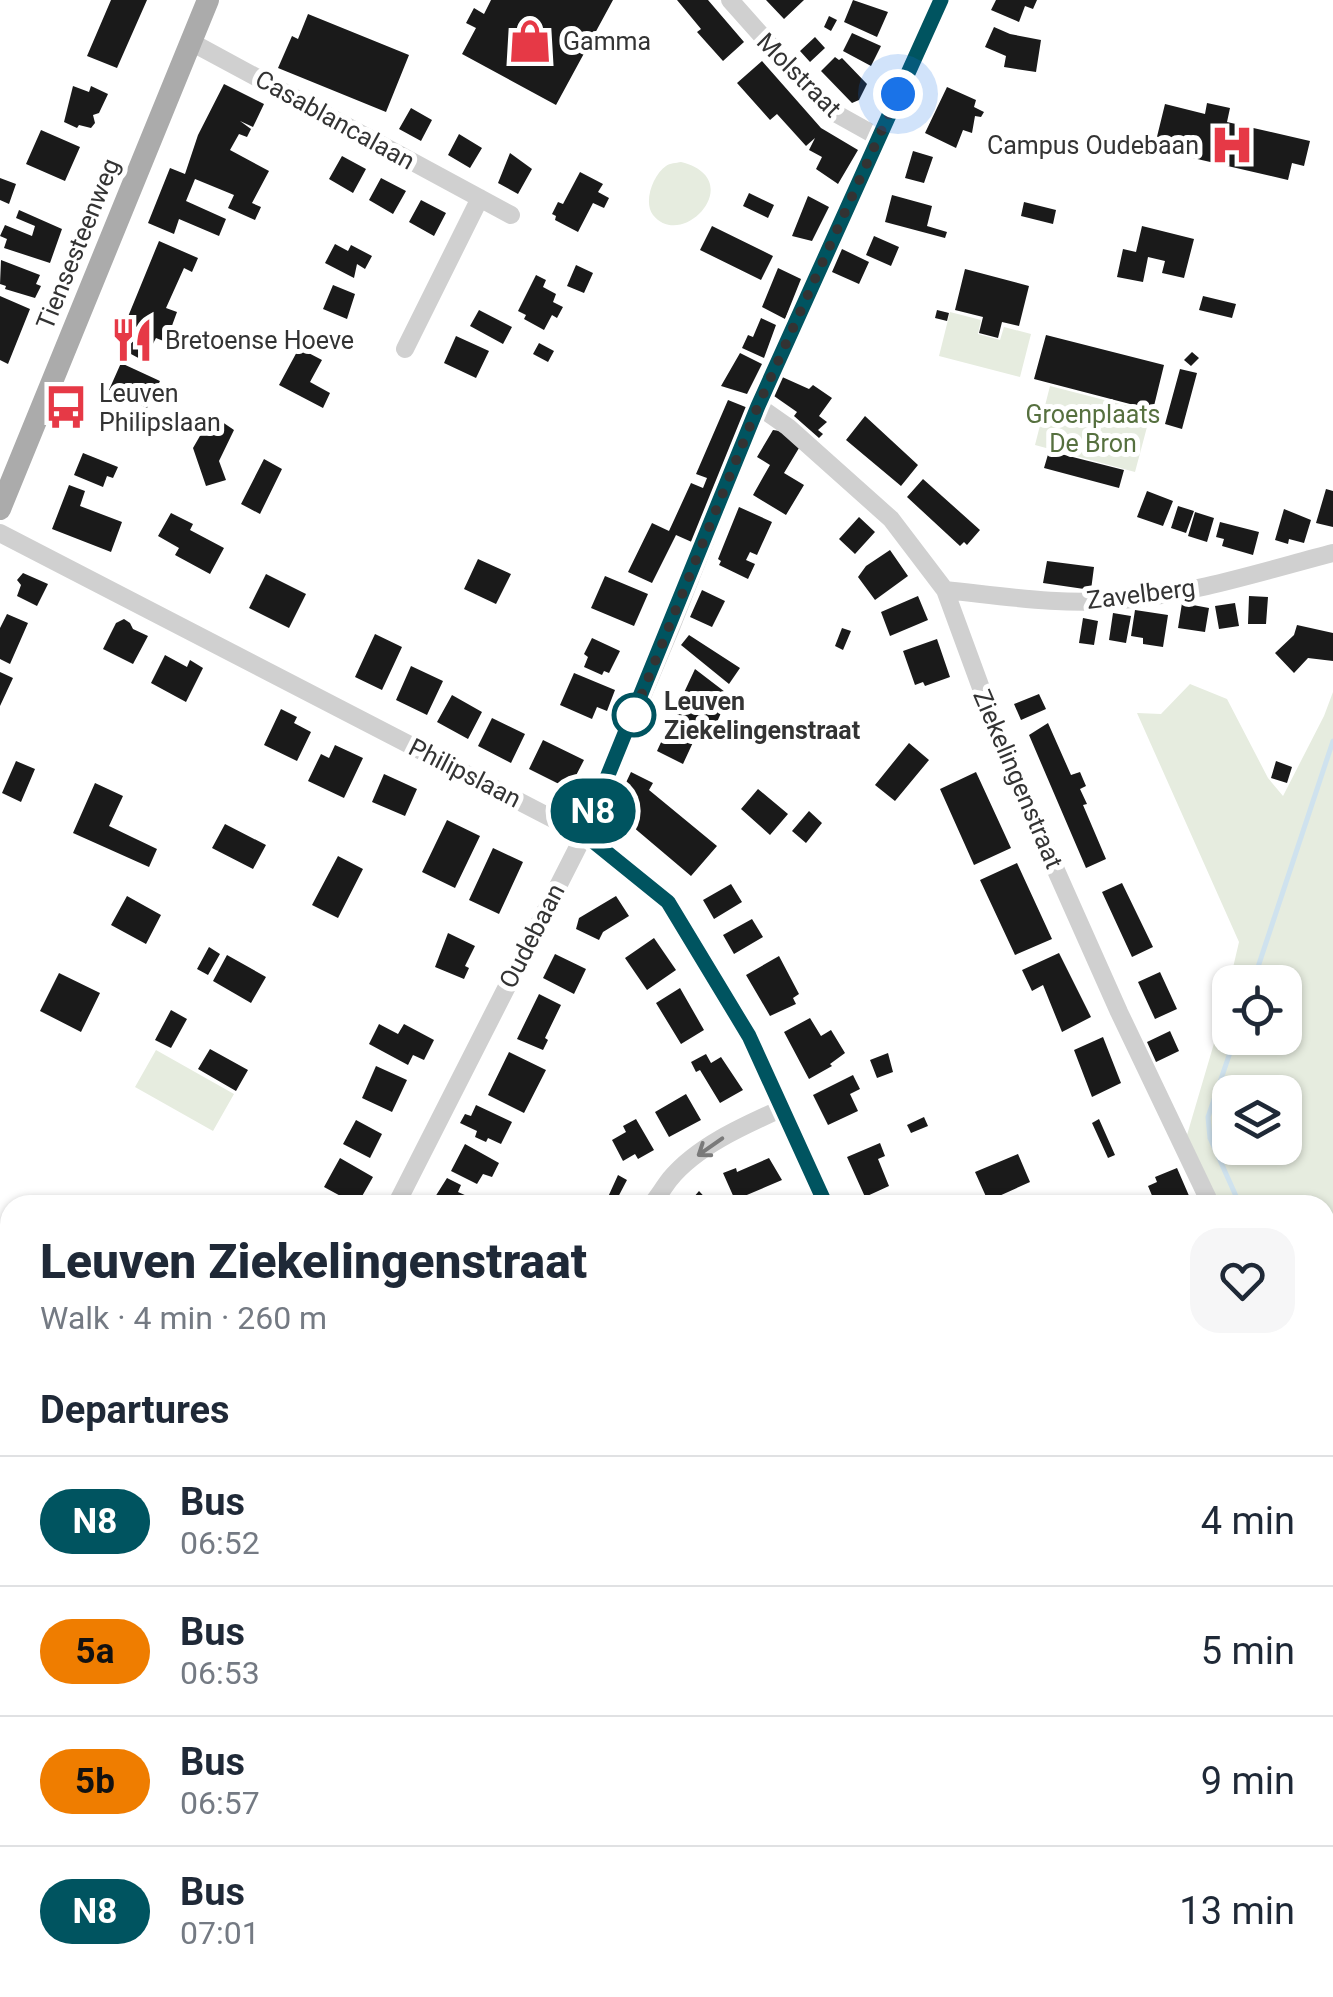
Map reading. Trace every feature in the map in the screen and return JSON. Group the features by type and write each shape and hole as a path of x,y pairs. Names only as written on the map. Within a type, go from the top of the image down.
{"main road":[{"name":"Tiensesteenweg","path":"0,510 208,0"}],"street":[{"name":"Molstraat","path":"730,0 826,108 878,138"},
{"name":"Oudebaan","path":"401,1195 584,834 758,406 941,0"},
{"name":"Casablancalaan","path":"191,42 512,215"},
{"path":"405,349 480,198"},
{"name":"Ziekelingenstraat","path":"758,406 788,426 891,519 944,590 1010,767 1119,1012 1206,1195"},
{"name":"Philipslaan","path":"0,533 584,834 668,902 749,1036 822,1195"},
{"name":"Zavelberg","path":"944,590 1073,602 1122,600 1179,592 1333,553"},
{"path":"658,1195 693,1159 725,1137 783,1108"}],"green space":[{"path":"681,162 701,171 710,183 710,196 693,219 680,225 666,224 650,210 651,189 661,170"},
{"name":"Groenplaats De Bron","path":"950,312 981,320 978,334 1000,340 1004,327 1031,334 1020,377 939,356"},
{"name":"Groenplaats De Bron","path":"1050,386 1151,412 1135,472 1035,445"},
{"path":"1190,684 1227,699 1268,778 1283,796 1333,692 1333,1195 1215,1195 1187,1135 1212,1050 1212,1055 1302,1055 1302,965 1234,965 1239,942 1137,713 1161,714"},
{"path":"156,1050 234,1094 213,1131 135,1087"}],"building":[{"path":"111,0 147,0 117,68 87,56"},
{"name":"Gamma","path":"491,0 613,0 556,105 462,54 476,28 466,23 474,8 484,14"},
{"path":"677,0 708,0 744,42 723,61 697,32 701,29"},
{"path":"766,0 804,0 784,19"},
{"path":"853,0 888,12 877,37 844,22"},
{"path":"996,0 1037,0 1033,9 1025,6 1019,22 991,10"},
{"path":"308,14 409,55 386,112 278,68 292,36 298,39"},
{"path":"829,16 837,20 831,31 824,27"},
{"path":"994,27 1041,40 1036,72 1004,67 1006,56 985,47"},
{"path":"852,33 881,46 871,66 843,51"},
{"path":"815,37 825,48 810,62 800,51"},
{"path":"835,57 842,58 867,84 859,100 852,103 821,71"},
{"path":"762,61 821,128 858,150 838,184 816,169 822,157 809,150 815,138 806,146 777,114 770,120 737,83"},
{"path":"224,84 264,104 253,127 240,121 251,129 247,137 239,134 230,150 269,171 252,203 261,207 255,220 228,208 234,195 195,179 186,201 226,219 219,236 179,219 174,234 148,223 170,168 185,174 198,135"},
{"path":"73,86 89,92 91,86 108,94 99,113 93,115 95,123 91,128 77,128 64,122"},
{"path":"947,87 976,100 974,107 984,112 981,117 975,116 972,133 963,130 956,148 925,133"},
{"name":"Campus Oudebaan","path":"1207,103 1230,108 1227,122 1310,141 1304,166 1292,163 1288,180 1154,149 1165,104 1205,114"},
{"path":"411,108 432,120 421,141 399,129"},
{"path":"41,130 80,147 65,181 26,164"},
{"path":"459,134 482,148 470,168 448,155"},
{"path":"913,151 933,157 924,183 905,178"},
{"path":"510,153 532,169 518,194 498,183"},
{"path":"342,156 366,169 353,193 329,179"},
{"path":"580,172 603,184 598,192 609,198 604,208 593,203 578,232 555,220 552,214 558,202 563,204"},
{"path":"0,178 16,184 9,204 0,200"},
{"path":"381,178 406,191 393,214 369,200"},
{"path":"749,193 774,205 768,218 743,206"},
{"path":"892,195 932,206 927,226 947,232 945,238 885,222"},
{"path":"808,196 829,207 812,241 792,236"},
{"path":"421,200 446,213 434,236 409,222"},
{"path":"1024,202 1056,210 1053,224 1021,216"},
{"path":"19,210 62,229 50,263 4,248 7,239 0,236 5,225 32,236 35,226 16,218"},
{"path":"712,226 773,256 761,280 700,250"},
{"path":"1142,226 1194,239 1184,278 1162,273 1165,261 1148,257 1143,282 1117,277 1123,249 1136,252"},
{"path":"874,236 899,247 891,266 866,255"},
{"path":"159,241 198,258 192,272 184,268 166,308 177,312 166,342 156,338 144,361 116,346"},
{"path":"335,244 348,251 351,245 372,256 365,269 357,264 354,278 325,263"},
{"path":"842,249 869,262 859,284 832,272"},
{"path":"1,260 40,275 36,284 41,286 35,298 0,284"},
{"path":"576,265 593,273 584,293 567,286"},
{"path":"778,268 801,279 785,319 762,307"},
{"path":"965,269 1029,286 1019,326 1002,322 998,338 979,333 983,317 955,310"},
{"path":"536,275 546,280 543,287 556,294 553,302 563,307 557,318 552,315 544,330 518,311"},
{"path":"333,285 355,294 347,319 323,309"},
{"path":"0,296 30,309 8,364 0,360"},
{"path":"1203,296 1236,304 1232,318 1199,310"},
{"path":"479,310 512,327 503,344 470,326"},
{"path":"937,310 949,313 947,321 935,318"},
{"path":"761,318 776,325 764,358 742,348 748,335 753,337"},
{"path":"1046,335 1164,365 1153,410 1034,379"},
{"path":"456,336 489,351 476,378 444,363"},
{"path":"539,343 554,351 548,362 533,354"},
{"path":"299,348 322,360 310,382 330,393 323,408 279,385"},
{"path":"1192,352 1199,358 1191,366 1184,360"},
{"path":"740,353 762,364 747,394 721,386"},
{"path":"121,363 160,381 147,408 109,390"},
{"path":"1180,369 1197,373 1182,429 1165,424"},
{"path":"780,376 809,389 813,385 832,398 819,416 827,422 818,430 823,434 819,438 794,416 797,412 774,396"},
{"path":"728,400 748,408 694,543 676,535 652,583 628,572 652,523 669,531 691,483 703,488 707,478 696,474"},
{"path":"212,415 234,430 219,461 226,480 206,486 193,448"},
{"path":"865,416 918,465 901,486 846,440"},
{"path":"773,430 780,431 799,448 784,473 804,485 786,515 753,495 770,465 757,457"},
{"path":"1049,451 1124,470 1119,488 1044,468"},
{"path":"83,453 118,467 113,478 107,476 103,487 74,475"},
{"path":"264,459 282,469 260,514 241,504"},
{"path":"923,479 980,530 967,545 964,542 960,546 907,497"},
{"path":"69,485 85,491 80,506 122,522 111,552 52,529"},
{"path":"1326,489 1333,491 1333,527 1316,523"},
{"path":"1147,491 1173,501 1163,526 1137,517"},
{"path":"1178,506 1194,511 1186,533 1171,528"},
{"path":"739,507 772,522 757,555 750,552 746,560 755,564 748,579 719,565 718,559"},
{"path":"1284,509 1311,520 1304,543 1275,540"},
{"path":"1195,512 1214,518 1207,542 1188,536"},
{"path":"171,513 193,524 190,530 224,548 210,574 175,555 179,548 158,536"},
{"path":"859,517 875,532 855,554 839,539"},
{"path":"1220,522 1259,532 1253,555 1222,546 1224,539 1216,537"},
{"path":"890,550 908,576 875,600 858,577 866,566"},
{"path":"478,559 511,574 496,604 464,589"},
{"path":"1047,561 1094,567 1091,590 1043,583"},
{"path":"23,573 48,584 37,606 17,596 21,585 17,580"},
{"path":"266,574 306,594 289,628 249,608"},
{"path":"605,576 648,594 634,626 591,608"},
{"path":"702,590 725,601 712,627 690,617"},
{"path":"918,596 928,620 890,636 881,612"},
{"path":"1249,596 1268,597 1266,624 1248,624"},
{"path":"1182,603 1209,608 1205,632 1178,628"},
{"path":"1235,603 1239,626 1219,629 1215,606"},
{"path":"1135,610 1168,615 1163,647 1143,644 1143,638 1131,636"},
{"path":"1113,613 1131,616 1126,643 1109,640"},
{"path":"7,614 28,623 10,664 0,659 0,628"},
{"path":"1083,618 1098,621 1094,645 1079,643"},
{"path":"124,619 148,636 133,664 103,649 116,623"},
{"path":"1297,625 1333,633 1333,661 1308,658 1294,673 1275,653 1294,635"},
{"path":"842,628 851,631 843,650 835,646"},
{"path":"375,634 402,647 382,690 355,677"},
{"path":"689,635 740,668 729,684 681,645"},
{"path":"592,638 620,651 609,673 604,671 602,675 584,667 588,657 584,654"},
{"path":"937,639 950,677 925,686 923,682 915,685 903,651"},
{"path":"165,655 187,667 190,660 203,668 186,702 151,683"},
{"path":"411,666 443,681 427,715 396,700"},
{"path":"695,669 729,695 713,731 674,714"},
{"path":"0,672 13,678 0,706"},
{"path":"574,673 615,690 607,711 597,707 592,719 560,705"},
{"path":"1039,694 1046,709 1021,720 1014,704"},
{"path":"452,695 482,712 468,739 437,722"},
{"path":"281,709 297,717 294,723 311,732 297,761 264,745"},
{"path":"492,718 525,734 511,763 478,746"},
{"path":"1048,723 1071,775 1080,772 1086,786 1080,789 1087,804 1083,805 1106,859 1086,868 1029,735"},
{"path":"669,725 695,738 683,764 657,751"},
{"path":"543,740 584,760 569,789 529,769"},
{"path":"909,743 929,760 895,801 875,785"},
{"path":"335,745 363,758 344,798 308,781 321,754 329,758"},
{"path":"16,761 35,769 21,802 2,793"},
{"path":"1276,761 1292,767 1287,783 1271,778"},
{"path":"631,772 653,783 649,790 717,846 691,876 613,810"},
{"path":"976,772 1011,848 974,865 940,789"},
{"path":"384,774 417,789 405,816 372,802"},
{"path":"95,783 123,796 109,826 157,849 149,867 73,833"},
{"path":"758,789 788,814 770,835 741,809"},
{"path":"809,811 822,823 806,843 792,831"},
{"path":"447,820 480,836 455,888 422,872"},
{"path":"225,824 266,845 253,869 212,848"},
{"path":"493,848 523,862 499,914 469,900"},
{"path":"338,856 363,869 338,918 312,905"},
{"path":"1017,863 1052,939 1015,955 980,880"},
{"path":"1122,883 1153,947 1132,957 1102,892"},
{"path":"731,884 742,902 714,919 703,900"},
{"path":"127,896 161,915 146,944 111,925"},
{"path":"616,896 629,916 603,932 599,940 576,929 579,918"},
{"path":"752,919 763,937 734,954 723,935"},
{"path":"448,933 475,946 465,966 469,968 464,979 435,967"},
{"path":"654,938 676,970 647,990 625,958"},
{"path":"209,947 220,954 208,975 197,969"},
{"path":"1059,953 1091,1017 1062,1032 1043,985 1032,991 1022,970"},
{"path":"555,954 586,969 574,994 543,978"},
{"path":"227,955 266,977 251,1003 213,981"},
{"path":"779,956 799,994 793,998 796,1004 770,1016 746,975"},
{"path":"1160,972 1177,1009 1155,1019 1138,982"},
{"path":"59,973 100,993 81,1032 40,1011"},
{"path":"680,988 704,1030 681,1044 656,1003"},
{"path":"539,994 561,1005 543,1050 517,1039"},
{"path":"171,1010 187,1019 171,1048 155,1040"},
{"path":"810,1018 821,1036 831,1030 845,1053 809,1079 784,1032"},
{"path":"379,1024 398,1034 404,1024 434,1040 424,1060 413,1055 408,1065 369,1044"},
{"path":"1170,1031 1179,1051 1156,1062 1147,1042"},
{"path":"1103,1037 1121,1083 1092,1097 1074,1050"},
{"path":"210,1049 248,1070 236,1091 198,1069"},
{"path":"509,1052 546,1070 524,1113 488,1095"},
{"path":"888,1053 893,1072 877,1078 870,1060"},
{"path":"706,1054 711,1063 721,1057 743,1090 720,1103 691,1062"},
{"path":"376,1066 407,1080 392,1112 362,1098"},
{"path":"853,1075 860,1089 850,1094 858,1111 828,1125 813,1095"},
{"path":"686,1094 701,1120 669,1137 655,1112"},
{"path":"476,1105 512,1122 501,1144 475,1137 477,1131 460,1123 465,1114 471,1116"},
{"path":"924,1117 928,1126 911,1133 907,1125"},
{"path":"636,1119 654,1150 638,1159 635,1154 623,1161 612,1140 626,1132 623,1126"},
{"path":"1099,1119 1115,1155 1108,1158 1092,1123"},
{"path":"356,1120 382,1134 370,1158 343,1144"},
{"path":"880,1143 885,1156 878,1159 889,1186 864,1195 847,1157"},
{"path":"465,1144 499,1163 492,1177 483,1174 477,1184 451,1171"},
{"path":"1018,1154 1030,1182 1001,1195 985,1195 975,1172"},
{"path":"340,1158 373,1177 363,1195 339,1195 324,1187"},
{"path":"769,1158 782,1180 747,1195 733,1195 723,1173 736,1168 737,1172"},
{"path":"1177,1168 1189,1195 1152,1195 1148,1186 1157,1182 1155,1177"},
{"path":"618,1175 627,1180 619,1195 609,1195"},
{"path":"447,1178 461,1185 458,1192 465,1195 436,1195"}],"waterway":[{"path":"1259,965 1333,741"},
{"path":"1229,1055 1208,1117 1210,1138 1236,1195"}],"bus line":[{"name":"N8","path":"822,1195 749,1036 668,902 584,834 758,406 941,0"}],"place":[{"name":"Gamma","path":"530,41"},
{"name":"Campus Oudebaan","path":"1232,145"},
{"name":"Bretoense Hoeve","path":"132,340"},
{"name":"Leuven Philipslaan","path":"66,407"},
{"name":"Leuven Ziekelingenstraat","path":"634,715"}],"route":[{"path":"634,715 631,721 758,406 898,94"}]}
